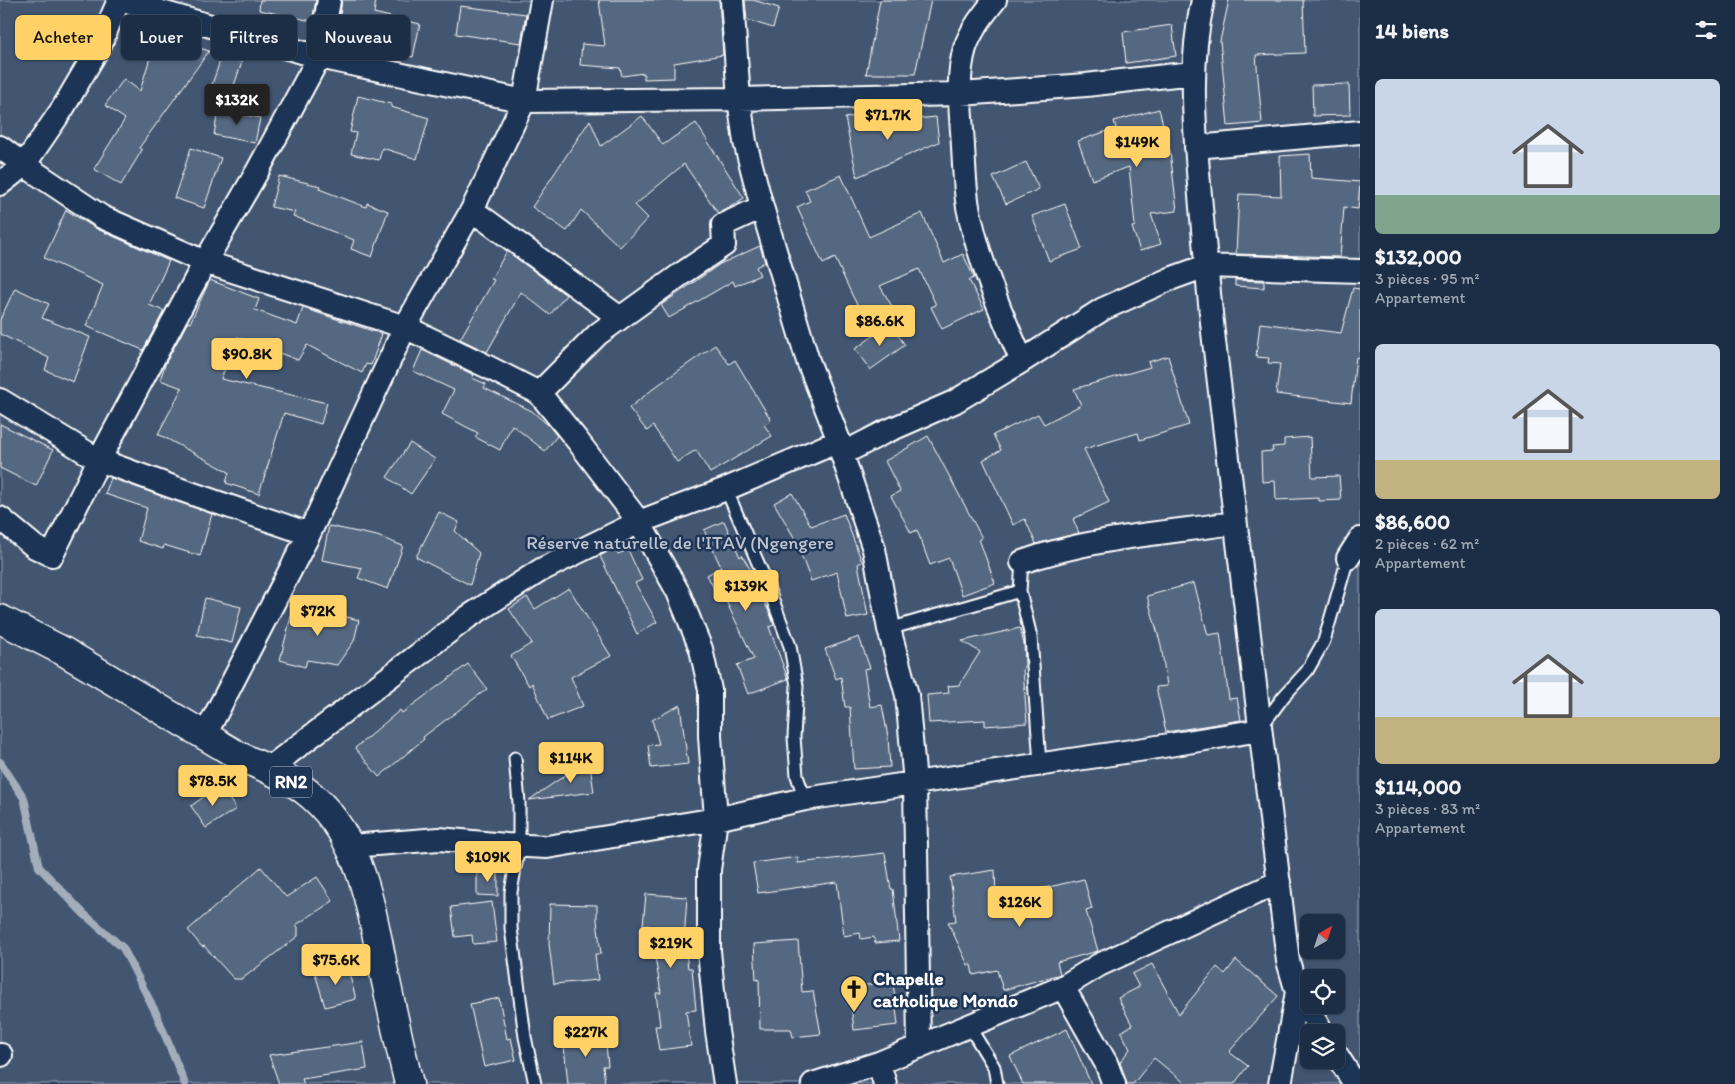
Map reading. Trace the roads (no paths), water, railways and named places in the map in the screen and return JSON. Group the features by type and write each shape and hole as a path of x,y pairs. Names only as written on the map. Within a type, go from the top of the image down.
{"highway":[{"name":"RN2","path":"0,619 63,651 239,756 268,769 304,790 327,812 351,846 372,909 409,1084"}],"street":[{"path":"0,184 24,165 63,108 98,47 120,0 307,54"},
{"path":"326,15 329,0"},
{"path":"205,735 309,534 405,327 472,210 524,101 542,0"},
{"path":"732,0 745,142 762,207 808,361 841,447 874,549 890,629 908,695 915,783 919,1047"},
{"path":"995,0 981,17 968,42 962,64 960,94 968,205 980,258 1022,361"},
{"path":"1203,0 1193,74 1196,146 1206,266 1288,961 1297,992 1317,1024"},
{"path":"0,518 35,546 52,555 99,460 205,262 258,170 317,60"},
{"path":"333,60 524,101 960,94 1086,85 1193,74"},
{"path":"1196,146 1360,132"},
{"path":"0,147 102,218 205,262 405,327 484,365 539,393 577,440 639,522 678,592 701,649 710,690 710,736 716,819 709,870 709,951 717,1031 726,1084"},
{"path":"539,393 598,334 724,246 723,225 762,207"},
{"path":"472,210 620,318"},
{"path":"268,769 468,618 541,570 639,522 883,433 954,402 1103,310 1170,279 1206,266 1360,271"},
{"path":"0,400 99,460 309,534"},
{"path":"1022,562 1052,551 1114,539 1235,523"},
{"path":"1348,558 1360,539"},
{"path":"351,846 439,839 519,846 547,846 716,819 805,799 1145,749 1260,730"},
{"path":"813,1084 882,1074 919,1047 1063,987 1099,965 1279,882"},
{"path":"1063,987 1106,1063 1114,1084"},
{"path":"1280,1084 1297,992"},
{"path":"1345,1068 1355,1084"}],"lane":[{"path":"726,489 790,646 796,686 794,738 797,776 805,799"},
{"path":"1260,730 1284,696 1307,671 1324,641 1348,558"},
{"path":"1022,562 1020,591 1031,637 1040,764"},
{"path":"890,629 1020,591"},
{"path":"515,758 520,803 519,846 511,892 511,928 526,1037 535,1084"},
{"path":"969,1026 994,1067 997,1084"}],"waterway":[{"path":"0,762 24,798 39,867 84,914 123,948 156,1013 185,1084"}],"place":[{"name":"Chapelle catholique Mondo","path":"854,1013"}],"park label":[{"name":"Réserve naturelle de l'ITAV (Ngengere","path":"680,542"}]}
